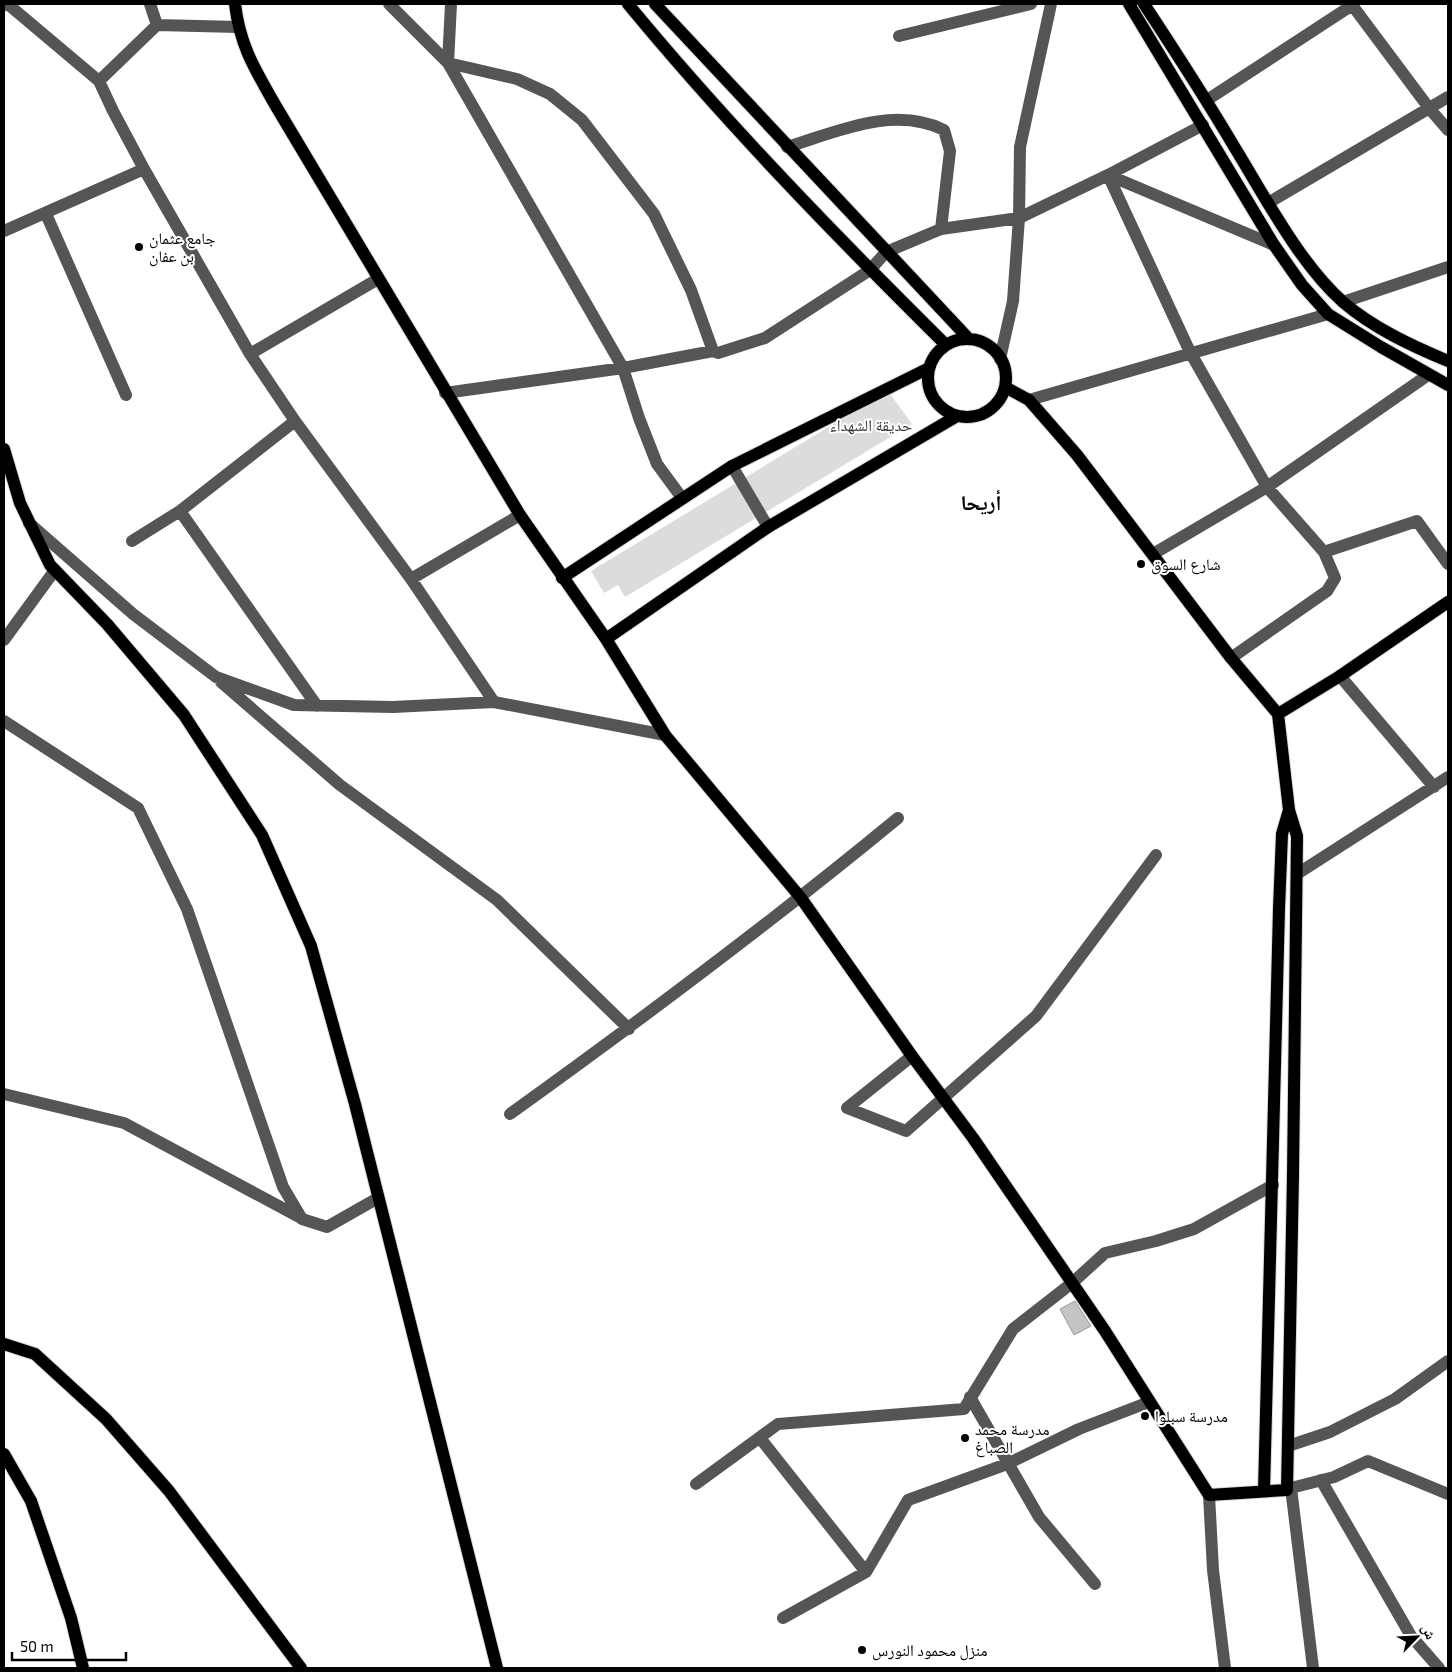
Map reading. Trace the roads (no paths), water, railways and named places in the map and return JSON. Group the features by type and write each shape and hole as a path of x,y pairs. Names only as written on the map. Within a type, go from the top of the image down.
{"main road":[{"path":"235,4 238,27 247,56 445,393 520,515 606,639 665,735 801,898 1072,1283 1210,1495 1289,1489 1288,1446 1297,836 1289,810 1278,714 1230,658 1077,455 1029,400 1005,387"},
{"path":"628,4 824,224 946,345"},
{"path":"656,4 787,147 969,340"},
{"path":"1129,4 1274,245 1302,285 1328,314 1428,375 1448,385"},
{"path":"1144,4 1207,100 1268,203 1316,274 1343,302 1359,315 1416,347 1448,361"},
{"path":"969,340 985,343 1000,358 1006,375 1005,387 1000,399 992,408 975,416 957,416 946,411 937,403 931,392 928,380 929,368 933,358 946,345 969,340"},
{"path":"562,578 732,466 929,368"},
{"path":"606,639 768,527 957,416"},
{"path":"4,449 20,503 50,565 107,624 184,715 262,835 311,946 355,1104 497,1668"},
{"path":"1278,714 1340,676 1448,602"},
{"path":"1264,1491 1274,1185 1282,834 1289,810"},
{"path":"4,1344 35,1354 106,1419 169,1490 301,1668"},
{"path":"4,1454 31,1501 71,1618 83,1668"}],"street":[{"path":"4,4 10,6 100,81 113,111 144,169 250,354 295,422 411,579 494,702"},
{"path":"150,4 157,25"},
{"path":"389,4 448,63 623,368 639,418 657,464 682,498"},
{"path":"448,63 451,4"},
{"path":"899,36 1031,4"},
{"path":"1000,358 1013,301 1019,218 1020,147 1051,4"},
{"path":"1207,100 1353,4 1429,108 1448,130"},
{"path":"100,81 157,25 238,27"},
{"path":"448,63 517,79 550,94 582,120 654,214 691,290 714,351"},
{"path":"1268,203 1448,97"},
{"path":"1429,108 1448,106"},
{"path":"787,147 876,120 930,123 944,130 950,151 941,228"},
{"path":"445,393 623,368 714,351 718,353 765,338 870,270 886,252 941,228 1019,218 1108,175 1203,125"},
{"path":"4,231 144,169"},
{"path":"1108,175 1274,245"},
{"path":"1108,175 1190,352 1267,487 1324,552 1335,578 1327,591 1230,658"},
{"path":"46,214 126,395"},
{"path":"1343,302 1448,267"},
{"path":"250,354 378,279"},
{"path":"1029,400 1190,352 1328,314"},
{"path":"1153,554 1267,487 1428,375"},
{"path":"132,541 180,511 295,422"},
{"path":"732,466 768,527"},
{"path":"180,511 318,706"},
{"path":"411,579 520,515"},
{"path":"1324,552 1417,521 1448,564"},
{"path":"29,523 133,614 216,677 340,786 496,900 629,1029"},
{"path":"4,640 55,570"},
{"path":"1340,676 1434,786"},
{"path":"216,677 294,706 393,707 494,702 665,735"},
{"path":"4,721 138,808 187,908 283,1187 302,1218"},
{"path":"1297,874 1448,777"},
{"path":"510,1114 629,1029 801,898 898,818"},
{"path":"912,1056 847,1108 906,1131 944,1100 1036,1016 1156,855"},
{"path":"4,1094 124,1123 302,1218 327,1227 378,1198"},
{"path":"696,1484 778,1424 964,1408 1013,1328 1072,1283 1105,1253 1156,1241 1194,1229 1274,1185"},
{"path":"1288,1446 1330,1432 1396,1400 1448,1361"},
{"path":"970,1397 1039,1517 1095,1584"},
{"path":"783,1618 866,1572 908,1500 1007,1464 1078,1430 1149,1402"},
{"path":"760,1438 866,1572"},
{"path":"1313,1668 1289,1489 1321,1480 1368,1461 1448,1494"},
{"path":"1321,1480 1411,1636 1439,1668"},
{"path":"1210,1495 1213,1570 1225,1668"}],"place":[{"name":"جامع عثمان بن عفان","path":"139,247"},
{"name":"شارع السوق","path":"1141,564"},
{"name":"مدرسة سبلوا","path":"1145,1416"},
{"name":"مدرسة محمد الصباغ","path":"965,1438"},
{"name":"منزل محمود النورس","path":"862,1650"}],"district":[{"name":"أريحا","path":"981,503"}],"park label":[{"name":"حديقة الشهداء","path":"871,425"}]}
